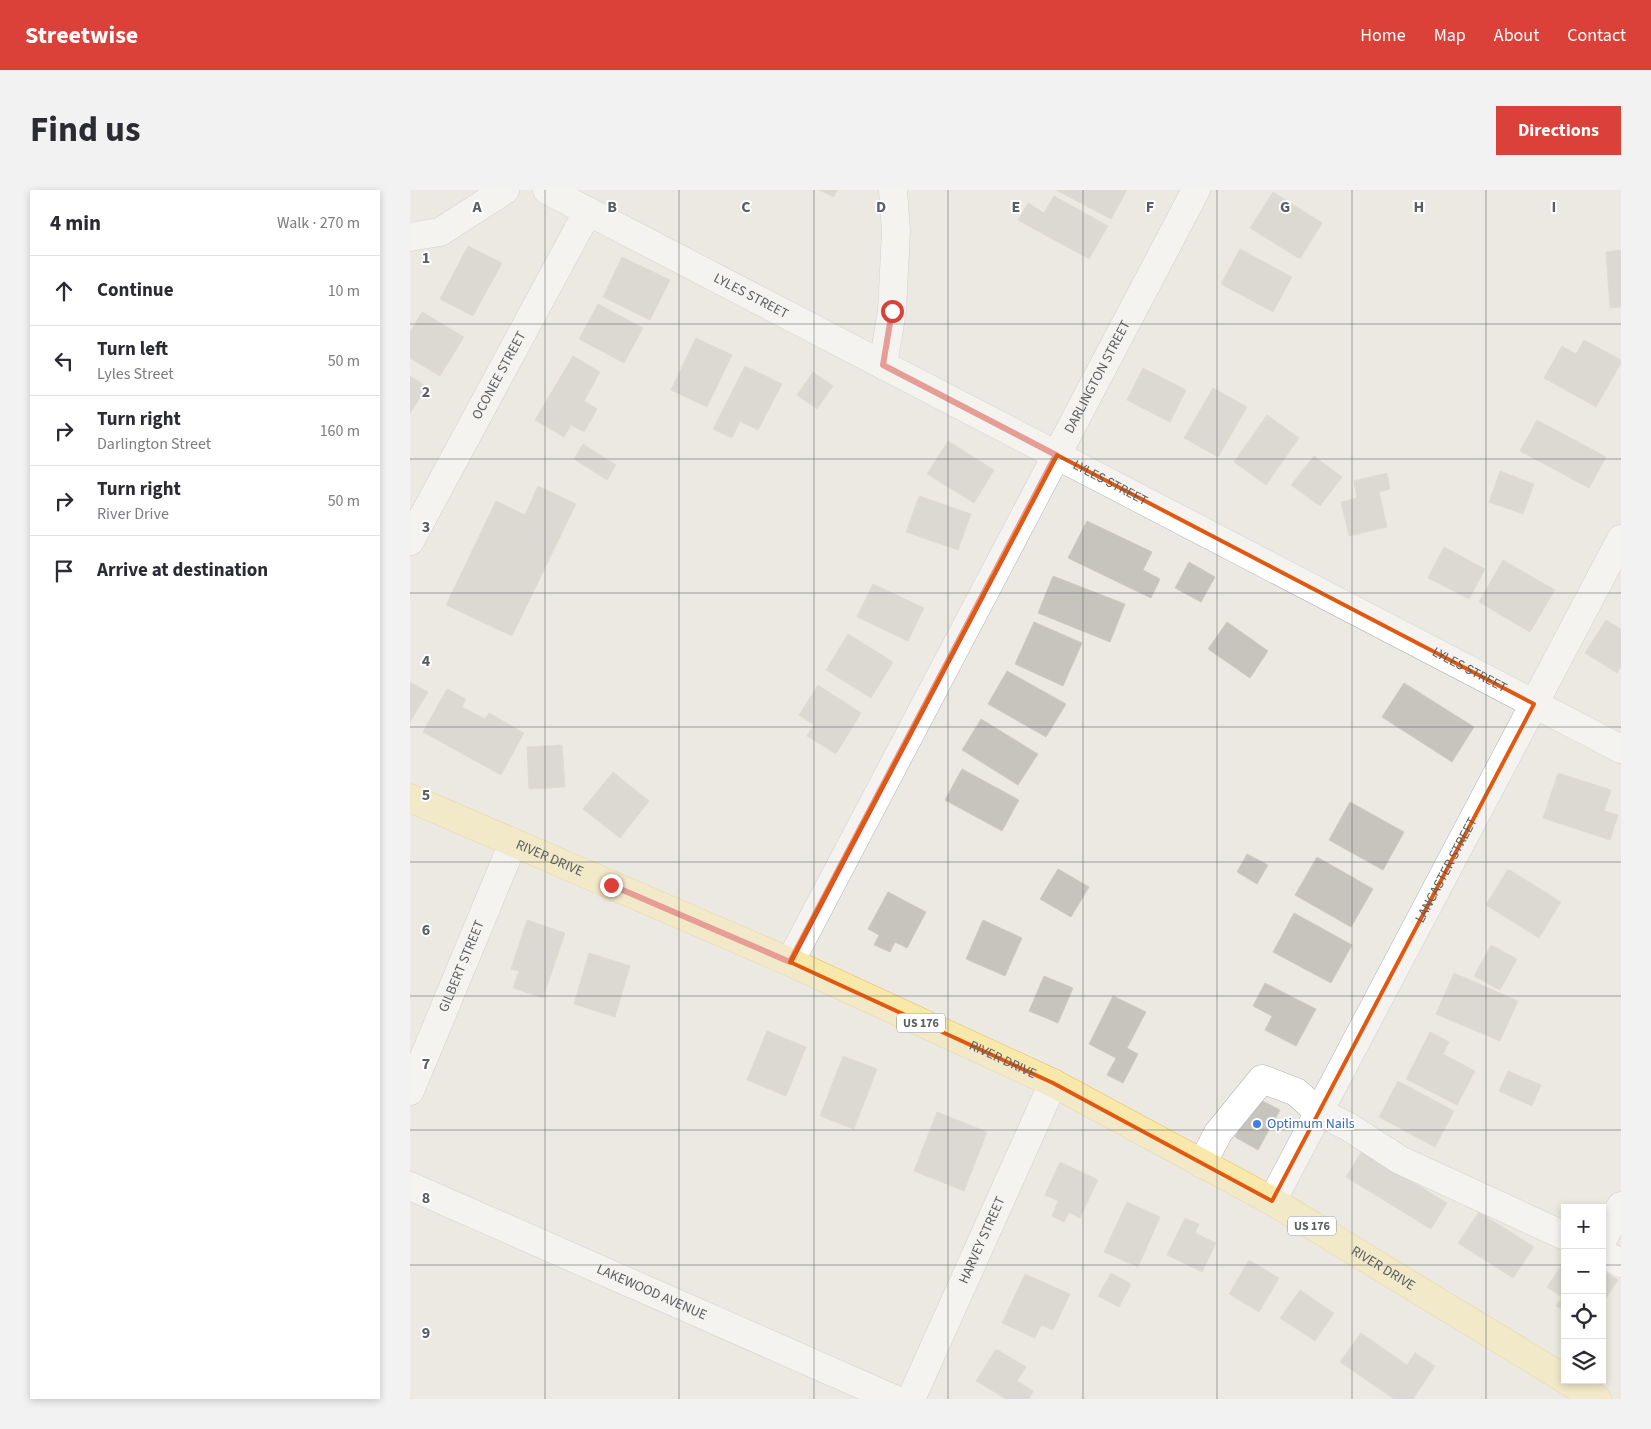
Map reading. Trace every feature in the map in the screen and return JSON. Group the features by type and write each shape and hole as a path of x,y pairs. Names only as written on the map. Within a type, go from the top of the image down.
{"main road":[{"name":"RIVER DRIVE","path":"410,798 790,962 1053,1083 1272,1202 1561,1378"},
{"name":"RIVER DRIVE","path":"1572,1384 1597,1399"}],"street":[{"path":"410,236 440,232 506,190"},
{"name":"LYLES STREET","path":"547,190 587,203 883,365 1621,749"},
{"path":"883,365 892,311 896,231 893,190"},
{"name":"DARLINGTON STREET","path":"790,962 1196,190"},
{"name":"OCONEE STREET","path":"410,542 587,203"},
{"name":"LANCASTER STREET","path":"1272,1202 1621,539"},
{"name":"GILBERT STREET","path":"410,1091 513,843"},
{"path":"1202,1164 1218,1133 1262,1078 1296,1092 1319,1112 1349,1127 1400,1160 1561,1234"},
{"name":"HARVEY STREET","path":"911,1399 1053,1083"},
{"name":"LAKEWOOD AVENUE","path":"410,1186 894,1399"},
{"path":"1606,1234 1621,1206"},
{"path":"1606,1255 1621,1263"}],"highlighted area":[{"path":"1057,455 1534,704 1272,1201 1053,1083 790,962"}],"building":[{"path":"819,190 837,190 834,197"},
{"path":"1056,190 1127,190 1111,219"},
{"path":"1273,192 1322,223 1300,259 1250,228"},
{"path":"1054,196 1108,226 1089,259 1018,220 1028,203 1044,213"},
{"path":"468,246 502,263 473,316 440,299"},
{"path":"1240,249 1292,277 1273,312 1221,284"},
{"path":"1621,250 1621,307 1610,308 1606,252"},
{"path":"622,257 670,280 650,320 603,297"},
{"path":"598,304 643,328 624,363 579,339"},
{"path":"422,312 464,337 440,376 410,358 410,332"},
{"path":"696,338 732,355 707,407 671,390"},
{"path":"1584,340 1621,360 1596,407 1544,378 1562,346 1576,354"},
{"path":"573,356 600,372 584,401 597,409 584,432 571,425 564,437 535,420"},
{"path":"745,366 782,384 758,430 740,421 732,438 713,429"},
{"path":"1143,368 1186,390 1170,422 1127,400"},
{"path":"813,372 833,386 817,409 797,395"},
{"path":"410,376 427,387 410,413"},
{"path":"1213,388 1247,407 1218,457 1184,438"},
{"path":"1267,415 1299,438 1266,485 1234,462"},
{"path":"1537,420 1606,457 1589,488 1520,451"},
{"path":"948,441 994,470 974,503 927,474"},
{"path":"583,444 616,465 607,480 574,459"},
{"path":"1314,456 1342,477 1320,506 1291,485"},
{"path":"1500,471 1534,484 1523,514 1489,502"},
{"path":"1387,473 1390,489 1379,492 1387,527 1349,536 1341,502 1357,498 1354,481"},
{"path":"538,486 576,504 512,636 446,605 496,501 525,515"},
{"path":"919,496 971,514 958,550 906,532"},
{"path":"1087,521 1152,552 1143,570 1160,579 1151,598 1068,558"},
{"path":"1444,547 1485,569 1469,599 1428,578"},
{"path":"1503,560 1555,590 1530,632 1479,602"},
{"path":"1189,562 1215,577 1201,602 1175,588"},
{"path":"1053,576 1125,604 1110,642 1038,613"},
{"path":"873,584 924,608 908,641 857,617"},
{"path":"1606,620 1621,629 1621,667 1617,673 1585,653"},
{"path":"1034,622 1082,643 1063,686 1015,664"},
{"path":"1227,622 1268,651 1250,678 1208,649"},
{"path":"848,634 893,662 871,698 826,670"},
{"path":"1007,671 1066,704 1046,737 988,704"},
{"path":"410,682 428,692 410,722"},
{"path":"1404,683 1474,727 1452,762 1382,717"},
{"path":"818,685 861,713 836,754 807,736 814,725 799,715"},
{"path":"447,689 466,699 462,707 485,719 489,713 524,733 501,775 423,732"},
{"path":"981,719 1038,754 1018,785 962,750"},
{"path":"562,745 565,787 529,789 527,747"},
{"path":"962,769 1019,800 1002,831 945,800"},
{"path":"613,772 649,801 620,838 583,809"},
{"path":"1558,773 1611,790 1604,811 1618,815 1610,840 1543,818"},
{"path":"1350,802 1404,832 1383,870 1329,840"},
{"path":"1247,854 1268,865 1257,884 1237,872"},
{"path":"1317,857 1373,889 1351,927 1295,895"},
{"path":"1058,869 1089,887 1071,917 1040,899"},
{"path":"1508,869 1561,902 1539,938 1486,905"},
{"path":"888,892 926,912 907,948 895,942 890,952 874,945 879,935 868,929"},
{"path":"1294,913 1352,945 1331,983 1273,952"},
{"path":"527,920 565,933 543,998 513,988 519,971 511,969"},
{"path":"983,920 1022,938 1005,976 966,959"},
{"path":"1491,945 1517,959 1500,990 1474,976"},
{"path":"589,953 630,966 615,1017 574,1004"},
{"path":"1454,973 1518,1001 1500,1041 1436,1014"},
{"path":"1044,976 1073,988 1058,1023 1029,1011"},
{"path":"1265,983 1316,1009 1296,1046 1265,1030 1272,1016 1253,1006"},
{"path":"1113,996 1146,1012 1127,1048 1138,1054 1123,1083 1107,1075 1116,1058 1089,1044"},
{"path":"767,1031 806,1047 786,1096 747,1080"},
{"path":"1430,1032 1449,1042 1443,1054 1475,1071 1457,1105 1406,1079"},
{"path":"843,1056 877,1069 854,1129 820,1116"},
{"path":"1508,1071 1541,1085 1532,1106 1499,1091"},
{"path":"1398,1081 1454,1111 1435,1147 1379,1117"},
{"path":"1257,1098 1280,1110 1258,1150 1235,1137"},
{"path":"937,1112 987,1132 964,1191 914,1171"},
{"path":"1362,1151 1447,1203 1431,1229 1346,1177"},
{"path":"1060,1162 1098,1180 1080,1218 1069,1212 1064,1222 1052,1216 1058,1201 1045,1195"},
{"path":"1127,1202 1160,1217 1138,1267 1104,1252"},
{"path":"1479,1212 1534,1247 1513,1278 1458,1243"},
{"path":"1185,1218 1199,1224 1195,1233 1216,1243 1202,1272 1167,1255"},
{"path":"1249,1260 1279,1278 1259,1312 1229,1294"},
{"path":"1561,1266 1561,1296 1547,1287"},
{"path":"1606,1272 1618,1280 1606,1298"},
{"path":"1111,1273 1131,1284 1119,1307 1098,1296"},
{"path":"1025,1274 1070,1294 1053,1330 1041,1325 1035,1338 1002,1323"},
{"path":"1300,1290 1334,1313 1315,1341 1280,1318"},
{"path":"1561,1298 1561,1309 1556,1306"},
{"path":"1361,1333 1407,1365 1415,1353 1435,1366 1413,1399 1394,1399 1340,1362"},
{"path":"996,1349 1026,1367 1017,1381 1033,1391 1029,1399 1006,1399 976,1381"}],"place":[{"name":"Optimum Nails","path":"1257,1124"}],"route":[{"path":"611,885 790,962 1056,455 883,365 892,311"}]}
